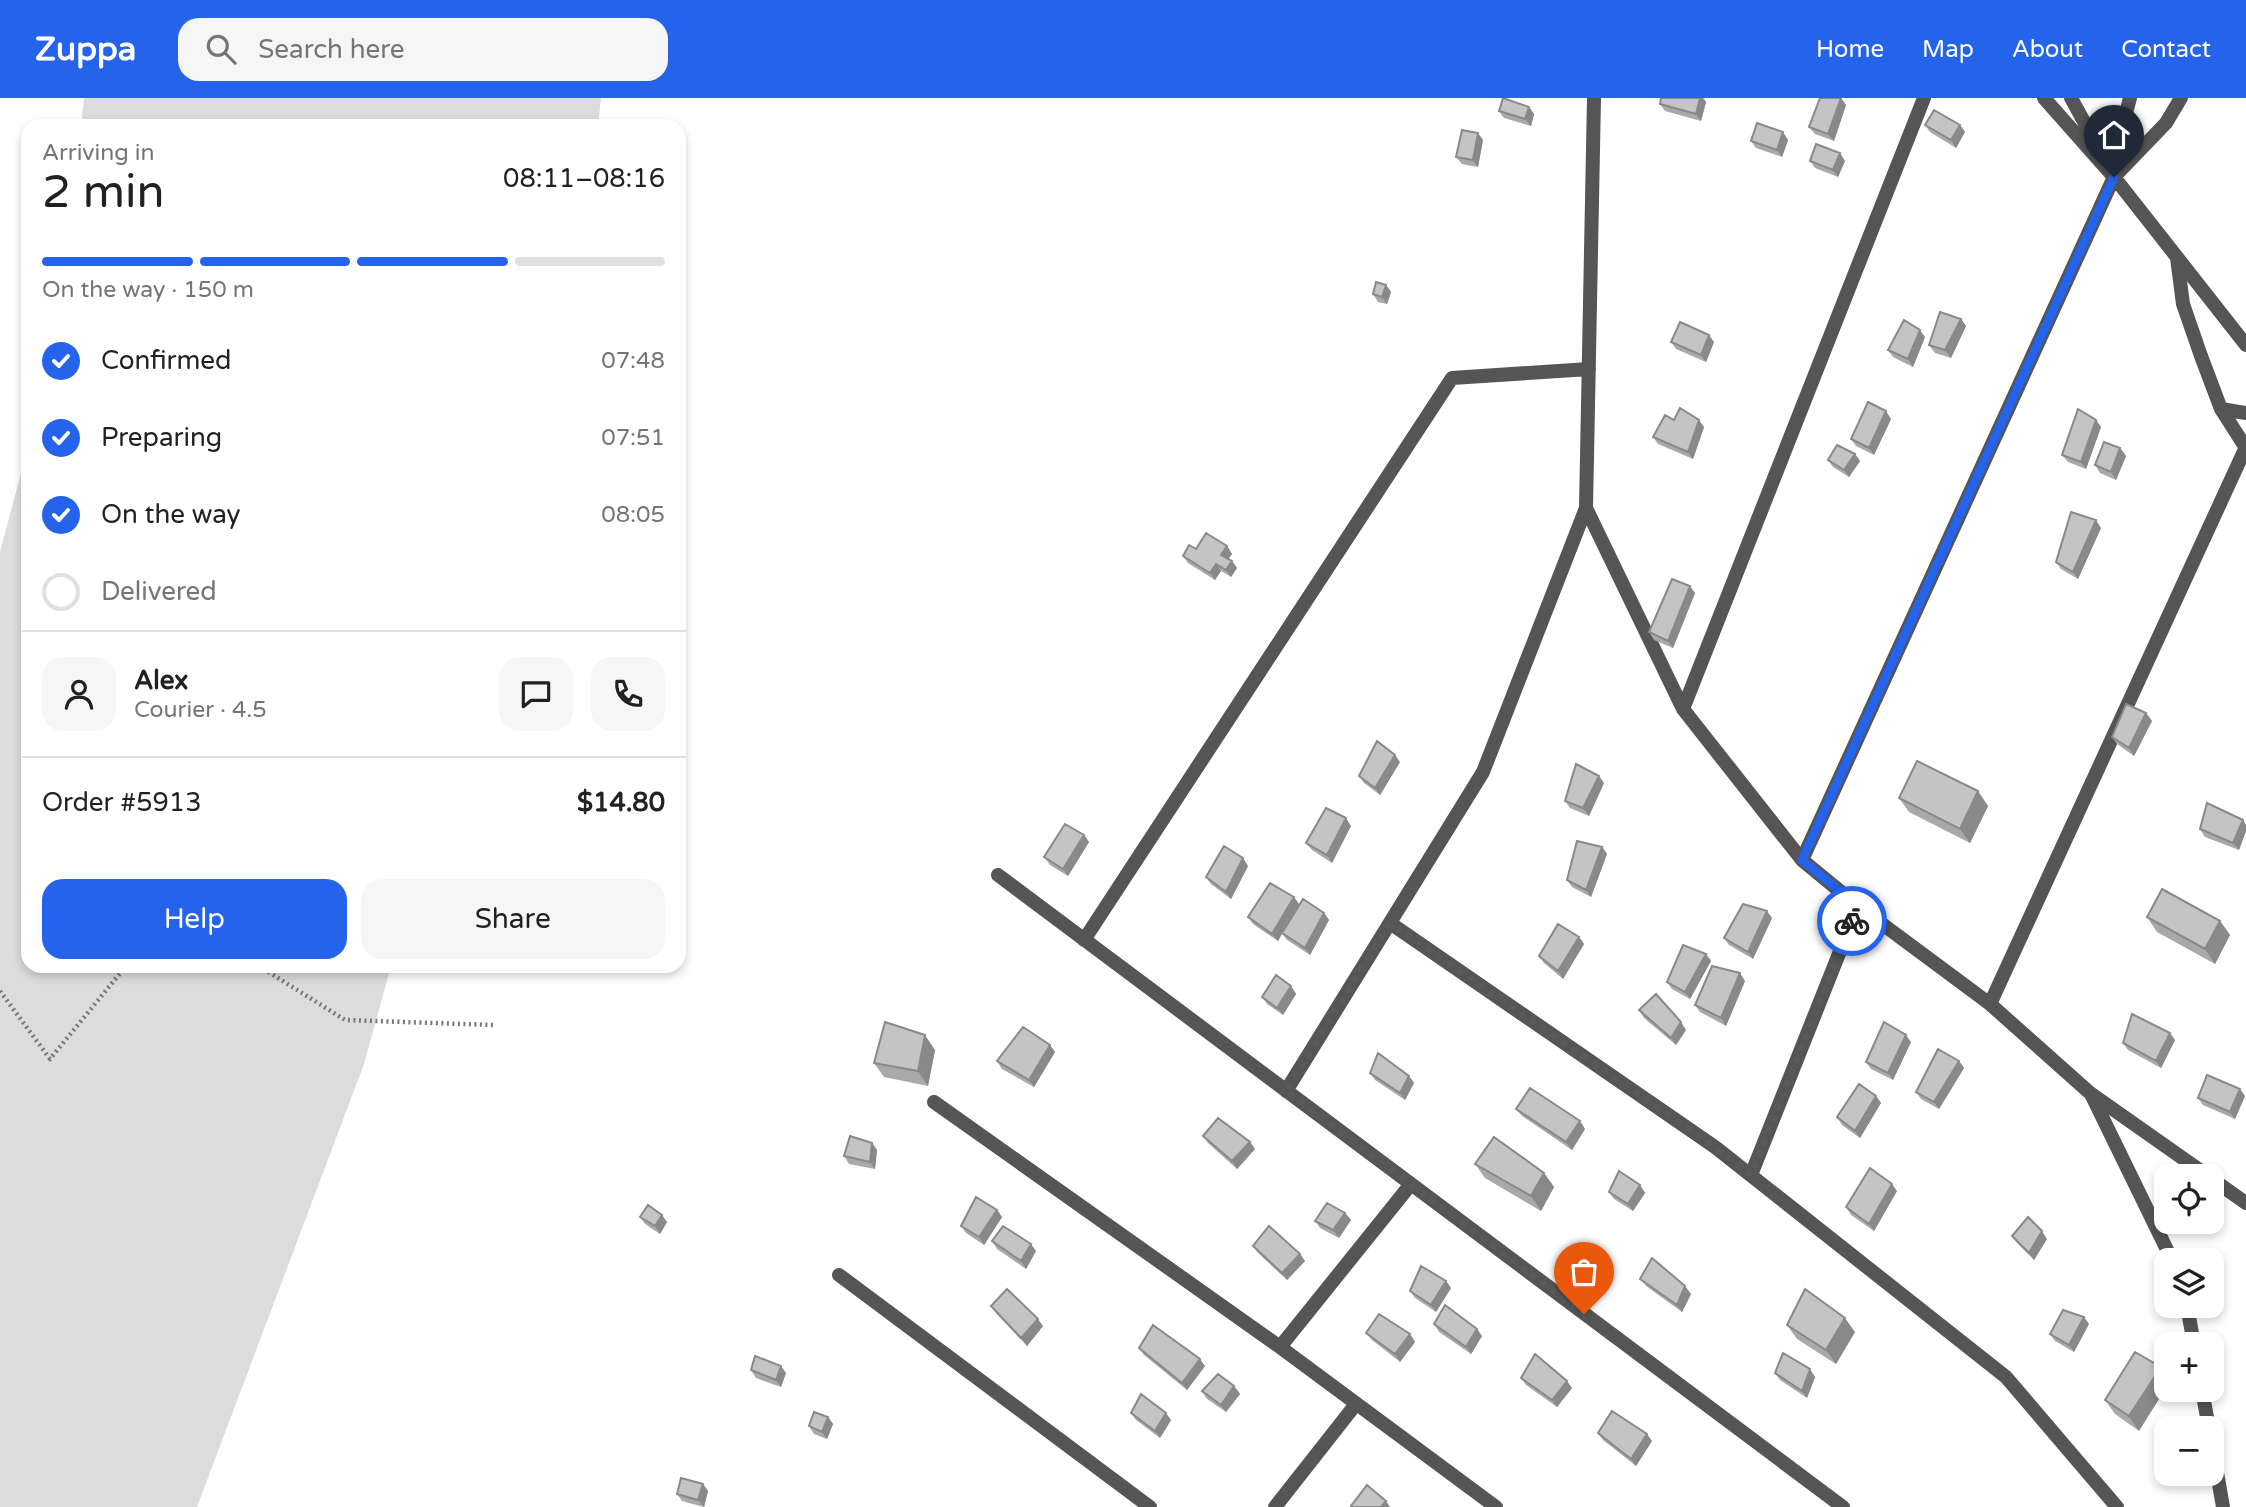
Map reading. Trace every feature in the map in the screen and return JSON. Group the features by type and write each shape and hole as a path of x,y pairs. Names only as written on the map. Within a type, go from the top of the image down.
{"street":[{"path":"1286,1091 1483,772 1586,508 1594,98"},
{"path":"1684,709 1924,98"},
{"path":"2044,98 2114,177 2246,345"},
{"path":"2071,98 2114,177"},
{"path":"1802,860 2114,177 2130,98"},
{"path":"2114,177 2166,123 2181,98"},
{"path":"1990,1004 2246,447 2221,409 2183,304 2177,257"},
{"path":"1084,940 1452,378 1589,369"},
{"path":"2221,409 2246,413"},
{"path":"1586,508 1684,709 1802,860 1858,906 1990,1004 2090,1093 2191,1164"},
{"path":"998,875 1843,1507"},
{"path":"1751,1175 1858,906"},
{"path":"1390,923 1715,1147 2006,1377 2116,1507"},
{"path":"2090,1093 2166,1248"},
{"path":"934,1102 1280,1347 1496,1507"},
{"path":"1280,1347 1411,1184"},
{"path":"2224,1187 2246,1203"},
{"path":"839,1275 1150,1507"},
{"path":"1275,1507 1356,1404"},
{"path":"2219,1486 2223,1507"}],"path":[{"path":"0,991 50,1059 120,973"},
{"path":"270,973 345,1020 493,1026"}],"shaded area":[{"path":"84,98 601,98 599,119 82,119"},
{"path":"21,473 21,973 389,973 364,1064 197,1507 0,1507 0,552"}],"building":[{"path":"1503,98 1529,107 1525,119 1499,111"},
{"path":"1661,98 1700,98 1696,114 1660,104"},
{"path":"1820,98 1841,98 1828,134 1809,127"},
{"path":"1934,110 1960,125 1951,140 1925,125"},
{"path":"1757,123 1783,132 1777,150 1751,141"},
{"path":"1462,130 1478,133 1473,160 1456,157"},
{"path":"1816,144 1840,153 1833,170 1810,161"},
{"path":"1376,282 1386,285 1382,297 1373,294"},
{"path":"1940,312 1961,319 1945,350 1929,345"},
{"path":"1904,320 1920,330 1908,359 1888,350"},
{"path":"1680,322 1709,335 1701,355 1671,342"},
{"path":"1868,402 1886,411 1869,448 1851,439"},
{"path":"1680,408 1699,420 1688,452 1653,437 1665,415 1674,420"},
{"path":"2078,409 2096,420 2081,462 2062,455"},
{"path":"2104,442 2120,448 2111,472 2095,465"},
{"path":"1837,445 1855,454 1844,470 1828,460"},
{"path":"2071,512 2096,520 2073,572 2056,562"},
{"path":"1206,533 1227,546 1221,555 1232,561 1226,570 1216,564 1210,573 1183,556 1189,545 1196,549"},
{"path":"1672,579 1690,586 1668,641 1649,632"},
{"path":"2126,704 2146,713 2129,748 2112,737"},
{"path":"1377,741 1395,755 1375,788 1359,776"},
{"path":"1917,761 1978,791 1960,829 1899,798"},
{"path":"1576,764 1599,776 1583,808 1565,801"},
{"path":"2207,803 2243,820 2233,843 2200,829"},
{"path":"1326,808 1346,818 1327,855 1306,843"},
{"path":"1065,824 1084,835 1063,869 1044,857"},
{"path":"1577,841 1602,847 1586,890 1567,880"},
{"path":"1224,846 1243,858 1226,892 1206,877"},
{"path":"1270,883 1294,897 1272,934 1248,917"},
{"path":"2162,889 2220,921 2205,949 2147,917"},
{"path":"1303,899 1324,913 1305,948 1282,933"},
{"path":"1743,904 1767,911 1748,952 1724,938"},
{"path":"1558,924 1579,937 1558,971 1539,956"},
{"path":"1683,945 1706,954 1685,992 1667,982"},
{"path":"1712,966 1740,973 1721,1018 1695,1005"},
{"path":"1276,975 1291,986 1277,1008 1262,997"},
{"path":"1656,994 1681,1022 1671,1038 1639,1010"},
{"path":"2132,1014 2170,1033 2156,1061 2123,1043"},
{"path":"885,1022 925,1035 918,1071 874,1063"},
{"path":"1884,1022 1906,1035 1888,1073 1866,1062"},
{"path":"1023,1027 1050,1045 1029,1080 997,1061"},
{"path":"1938,1049 1959,1061 1934,1102 1916,1092"},
{"path":"1378,1053 1409,1076 1400,1093 1370,1073"},
{"path":"2207,1075 2240,1089 2230,1112 2198,1098"},
{"path":"1859,1084 1876,1096 1855,1131 1837,1117"},
{"path":"1530,1088 1580,1121 1566,1142 1516,1109"},
{"path":"1218,1118 1250,1142 1232,1161 1203,1136"},
{"path":"850,1136 872,1143 870,1162 844,1156"},
{"path":"1494,1137 1544,1173 1531,1196 1475,1164"},
{"path":"1870,1168 1892,1184 1869,1224 1846,1207"},
{"path":"1619,1171 1640,1185 1628,1204 1609,1192"},
{"path":"976,1197 997,1210 979,1237 961,1226"},
{"path":"1327,1203 1345,1213 1333,1230 1315,1221"},
{"path":"648,1205 662,1215 655,1226 640,1217"},
{"path":"2028,1217 2042,1231 2029,1253 2012,1236"},
{"path":"1003,1226 1031,1244 1021,1261 992,1241"},
{"path":"1269,1226 1300,1254 1282,1273 1253,1246"},
{"path":"1652,1258 1685,1286 1677,1305 1640,1279"},
{"path":"1421,1266 1446,1281 1431,1305 1410,1291"},
{"path":"1007,1289 1038,1319 1021,1338 991,1306"},
{"path":"1805,1289 1845,1318 1826,1350 1787,1325"},
{"path":"1445,1305 1477,1329 1466,1347 1434,1324"},
{"path":"2063,1310 2084,1317 2069,1345 2050,1334"},
{"path":"1379,1314 1410,1334 1395,1354 1366,1333"},
{"path":"1153,1325 1200,1359 1182,1383 1139,1348"},
{"path":"2135,1352 2154,1363 2154,1378 2129,1416 2105,1400"},
{"path":"1783,1353 1810,1369 1802,1391 1775,1373"},
{"path":"1535,1354 1567,1381 1552,1400 1521,1378"},
{"path":"755,1356 781,1366 776,1380 751,1370"},
{"path":"1218,1374 1234,1386 1221,1405 1202,1391"},
{"path":"1141,1394 1166,1413 1155,1431 1131,1413"},
{"path":"1612,1411 1647,1434 1631,1459 1598,1433"},
{"path":"814,1412 828,1417 822,1432 809,1426"},
{"path":"681,1478 703,1484 698,1500 677,1494"},
{"path":"1367,1485 1386,1501 1381,1507 1352,1507 1351,1506"}],"way so far":[{"path":"1584,1314 1286,1091 1390,923 1715,1147 1751,1175 1852,921"}],"route":[{"path":"1852,921 1858,906 1802,860 2114,177"}]}
